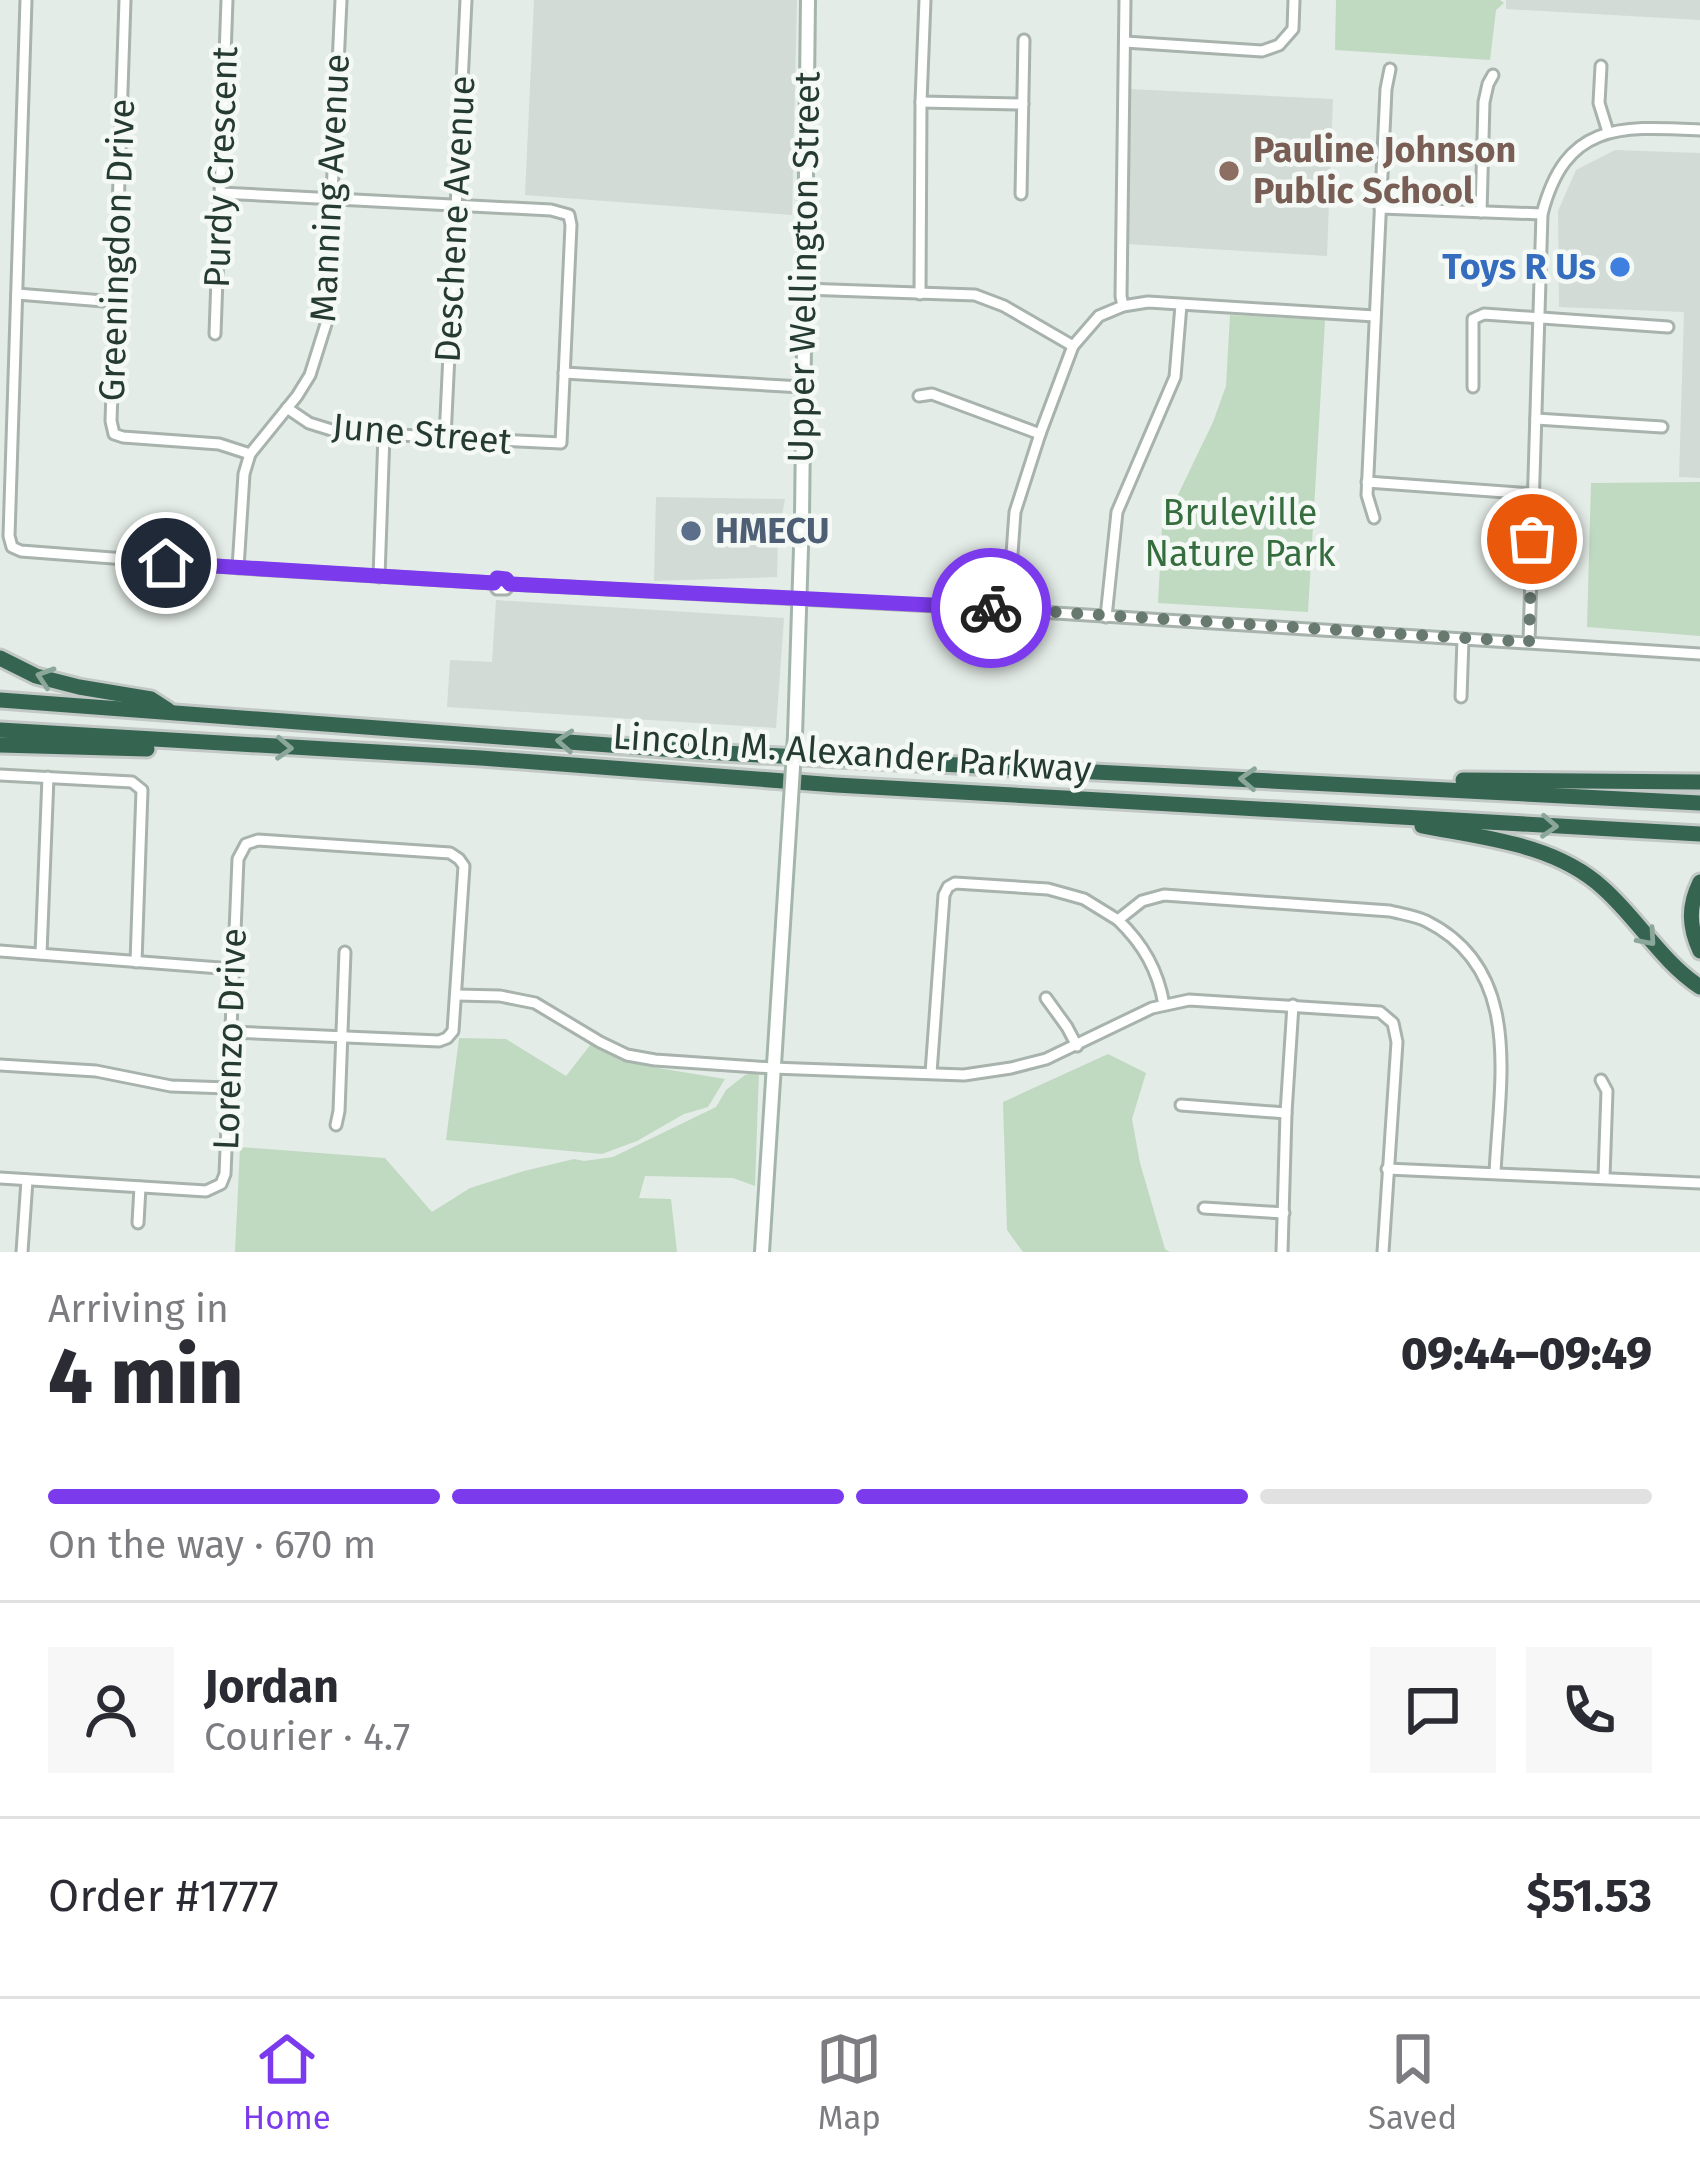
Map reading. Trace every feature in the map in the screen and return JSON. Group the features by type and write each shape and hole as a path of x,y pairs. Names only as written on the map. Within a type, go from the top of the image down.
{"highway":[{"path":"0,658 36,676 152,699 170,712"},
{"name":"Lincoln M. Alexander Parkway","path":"0,700 703,752 1700,803"},
{"name":"Lincoln M. Alexander Parkway","path":"0,730 482,758 836,785 1700,834"},
{"path":"0,745 178,750 208,744"},
{"path":"1327,782 1354,778 1700,782"},
{"path":"1390,815 1415,825 1526,847 1569,864 1600,885 1668,961 1700,987"},
{"path":"1700,882 1690,914 1700,951"}],"main road":[{"name":"Upper Wellington Street","path":"761,1252 795,736 808,0"}],"street":[{"path":"26,0 9,536 12,547 21,551 379,577 494,583 497,578 510,584 1700,654"},
{"name":"Greeningdon Drive","path":"125,0 114,434 219,444 250,454"},
{"name":"Purdy Crescent","path":"215,334 227,0"},
{"name":"Manning Avenue","path":"250,454 310,375 326,324 341,0"},
{"name":"Deschene Avenue","path":"445,438 466,0"},
{"path":"920,294 926,0"},
{"path":"1123,306 1125,0"},
{"path":"1125,42 1262,51 1279,45 1293,29 1294,0"},
{"path":"1021,194 1024,40"},
{"path":"1601,66 1599,103 1608,131"},
{"path":"1375,518 1367,482 1390,69"},
{"path":"1480,212 1484,102 1493,75"},
{"path":"921,102 1023,104"},
{"path":"1529,642 1542,214 1547,194 1560,167 1591,139 1608,131 1641,126 1700,130"},
{"path":"220,193 551,210 569,215 564,373 802,387"},
{"path":"1380,208 1542,214"},
{"path":"803,289 975,296 1004,306 1072,346"},
{"path":"17,295 116,302"},
{"path":"1008,610 1015,512 1072,346 1099,316 1148,302 1375,316"},
{"path":"1106,617 1117,512 1175,376 1181,305"},
{"path":"1473,387 1473,320 1484,314 1668,327"},
{"name":"June Street","path":"287,408 330,430 561,443 564,373"},
{"path":"919,395 932,394 1040,434"},
{"path":"0,413 13,414"},
{"path":"1536,419 1662,427"},
{"path":"379,577 385,434"},
{"path":"238,568 244,474 250,454"},
{"path":"1367,482 1534,494"},
{"path":"1461,697 1463,639"},
{"path":"0,776 132,782 142,790 136,962"},
{"path":"41,953 48,777"},
{"name":"Lorenzo Drive","path":"0,1178 206,1191 221,1184 238,859 246,844 258,840 450,854 460,859 464,866 457,994"},
{"path":"931,1073 944,895 955,883 1048,889 1084,899 1117,919 1137,940 1150,960 1164,1005"},
{"path":"1117,919 1142,901 1164,896 1390,911 1424,920 1456,941 1476,963 1500,1019 1495,1173"},
{"path":"0,951 233,969"},
{"path":"336,1125 345,952"},
{"path":"231,1032 439,1041 453,1030 457,994 500,996 535,1003 628,1055 655,1060 964,1075 1046,1059 1136,1015 1189,1000 1380,1012 1393,1023 1397,1042 1383,1252"},
{"path":"1046,998 1077,1046"},
{"path":"1282,1252 1293,1005"},
{"path":"0,1065 96,1071 171,1086 228,1088"},
{"path":"1601,1080 1606,1090 1604,1178"},
{"path":"1181,1105 1286,1113"},
{"path":"1387,1168 1700,1183"},
{"path":"22,1252 27,1180"},
{"path":"138,1223 140,1186"},
{"path":"1204,1208 1284,1213"}],"shaded area":[{"path":"534,0 797,0 792,215 525,195"},
{"path":"1506,0 1700,0 1700,20 1506,9"},
{"name":"Pauline Johnson Public School","path":"1130,89 1333,99 1327,256 1127,244"},
{"path":"1615,150 1700,153 1700,478 1679,477 1684,312 1559,307 1558,211 1576,170"},
{"path":"656,497 785,499 777,577 654,581"},
{"path":"496,600 784,618 776,728 447,707 450,660 492,662"}],"green space":[{"path":"1336,0 1504,3 1496,10 1490,60 1335,50"},
{"name":"Bruleville Nature Park","path":"1230,315 1325,320 1308,612 1158,603 1162,528 1226,386"},
{"path":"1700,482 1700,636 1587,627 1591,483"},
{"path":"459,1038 506,1039 566,1076 591,1044 646,1066 725,1079 708,1107 602,1154 446,1140"},
{"path":"1108,1054 1146,1073 1132,1119 1140,1163 1165,1249 1170,1252 1023,1252 1007,1230 1003,1102"},
{"path":"759,1071 755,1186 733,1178 645,1176 639,1198 671,1199 677,1252 235,1252 240,1147 385,1158 432,1212 470,1188 524,1171 574,1159 613,1157 716,1107 726,1090"}],"way so far":[{"path":"991,608 1529,642 1532,539"}],"place":[{"name":"Pauline Johnson Public School","path":"1229,171"},
{"name":"Toys R Us","path":"1620,267"},
{"name":"HMECU","path":"691,531"}],"route":[{"path":"166,563 991,608"}]}
